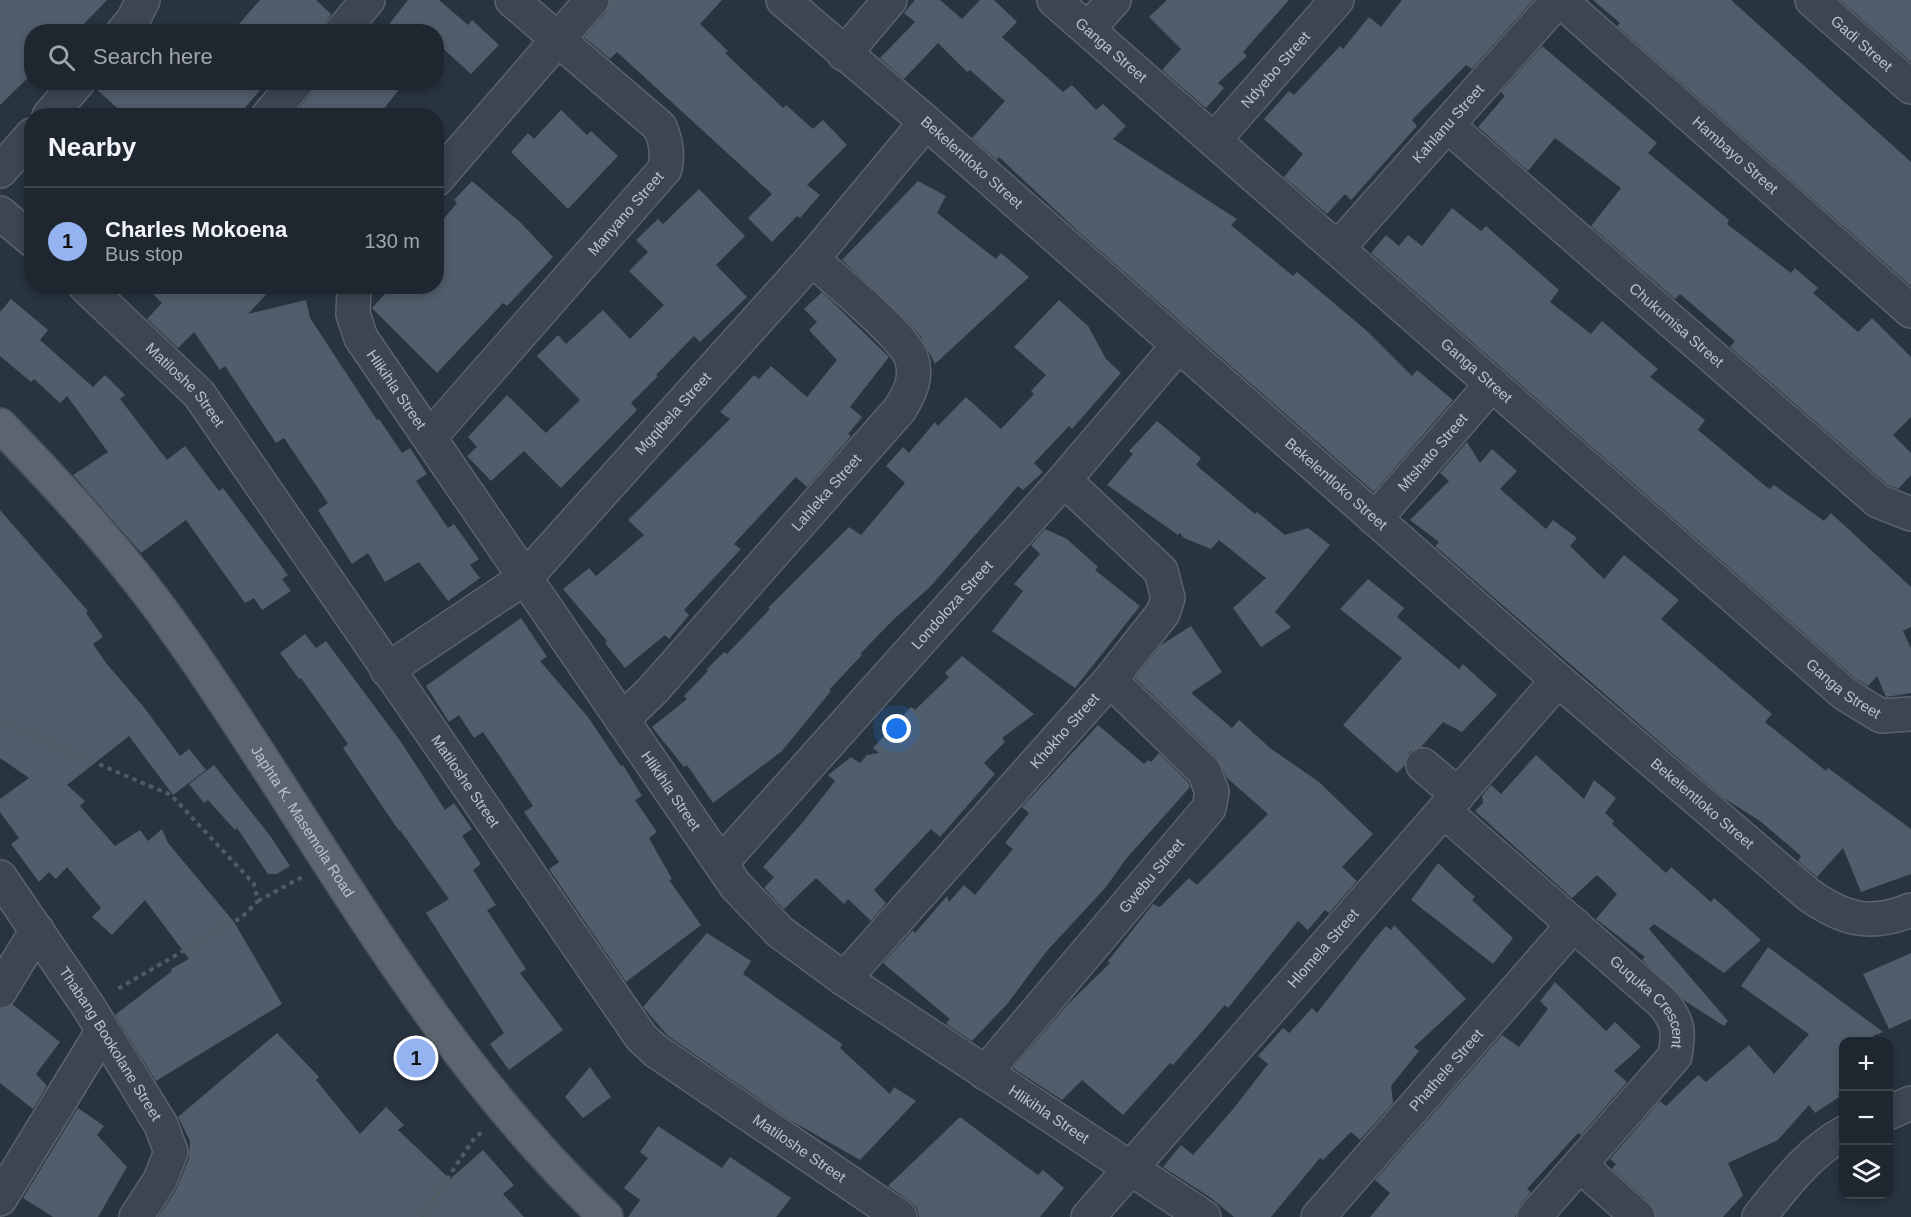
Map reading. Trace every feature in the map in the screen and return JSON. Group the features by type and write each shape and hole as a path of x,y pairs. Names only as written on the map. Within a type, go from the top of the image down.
{"main road":[{"name":"Japhta K. Masemola Road","path":"0,425 76,504 130,568 183,639 429,1011 506,1111 606,1217"}],"street":[{"path":"130,24 143,0"},
{"path":"348,24 368,0"},
{"name":"Manyano Street","path":"430,437 665,169 667,145 660,127 512,0"},
{"path":"444,171 592,0"},
{"name":"Bekelentloko Street","path":"783,0 926,122 1558,680 1809,895 1832,911 1846,917 1885,918 1911,910"},
{"path":"844,54 890,0"},
{"name":"Ganga Street","path":"1054,0 1845,694 1881,716 1911,714"},
{"path":"1088,29 1114,0"},
{"name":"Ndyebo Street","path":"1215,139 1337,0"},
{"name":"Kahlanu Street","path":"1338,248 1559,0"},
{"name":"Hambayo Street","path":"1559,0 1911,311"},
{"name":"Gadi Street","path":"1812,0 1911,87"},
{"path":"56,108 71,90"},
{"path":"275,108 290,90"},
{"name":"Mgqibela Street","path":"387,670 526,577 812,259 926,122"},
{"name":"Chukumisa Street","path":"1448,126 1878,501 1911,514"},
{"path":"0,171 24,144"},
{"path":"0,213 24,233"},
{"name":"Lahleka Street","path":"622,720 653,690 900,409 911,391 913,369 904,345 812,259"},
{"name":"Matiloshe Street","path":"105,294 199,394 641,1037 656,1052 900,1217"},
{"name":"Hlikihla Street","path":"354,294 353,314 361,338 722,862 736,886 754,908 780,932 844,979 1131,1168"},
{"name":"Londoloza Street","path":"722,862 1064,480 1178,346"},
{"name":"Mtshato Street","path":"1375,519 1492,384"},
{"name":"Khokho Street","path":"844,979 1110,680 1163,613 1167,586 1161,571 1064,480"},
{"name":"Gwebu Street","path":"985,1074 1209,808 1212,792 1204,771 1110,680"},
{"name":"Hlomela Street","path":"1088,1217 1558,680"},
{"name":"Guquka Crescent","path":"1423,765 1451,803 1574,924 1664,1004 1676,1020 1678,1036 1675,1056 1534,1217"},
{"name":"Thabang Bookolane Street","path":"0,877 37,930 162,1125 171,1152 160,1180 136,1217"},
{"name":"Phathele Street","path":"1318,1217 1574,924"},
{"path":"0,991 37,930"},
{"path":"0,1200 95,1019"},
{"path":"1893,1111 1911,1103"},
{"path":"1759,1217 1807,1161 1822,1146 1839,1136"},
{"path":"1581,1166 1638,1217"},
{"path":"1131,1168 1204,1217"}],"path":[{"path":"0,722 171,795 254,884 258,901"},
{"path":"95,1019 242,917 258,901 331,862"},
{"path":"422,1217 473,1140 506,1111"}],"building":[{"path":"0,0 107,0 84,24 24,24 24,82 0,105"},
{"path":"260,0 316,0 331,14 325,24 239,24"},
{"path":"408,0 439,0 468,25 472,20 499,45 471,74 444,49 444,24 389,24"},
{"path":"610,0 722,0 700,24 728,51 725,53 783,108 786,105 813,129 823,120 847,145 807,185 820,195 800,218 797,216 772,242 748,218 772,194 617,52 610,59 584,37 606,12"},
{"path":"915,0 940,0 962,19 980,0 994,0 1017,22 1002,37 1063,92 1072,85 1096,110 1103,104 1126,126 1113,139 1237,219 1231,225 1293,276 1297,272 1367,331 1412,376 1417,370 1453,400 1374,492 1081,234 999,157 997,160 972,138 1005,101 970,70 967,72 938,43 904,79 880,58 915,22 904,13"},
{"path":"1167,0 1289,0 1243,52 1247,56 1218,83 1224,88 1206,108 1162,70 1181,49 1149,17"},
{"path":"1402,0 1533,0 1472,69 1466,65 1412,120 1417,126 1351,200 1345,194 1327,214 1284,177 1303,154 1264,119 1289,91 1294,95 1340,46 1343,49 1369,17 1381,27"},
{"path":"1593,0 1731,0 1840,98 1911,162 1911,286 1617,26 1620,23"},
{"path":"1840,0 1911,0 1911,62"},
{"path":"1542,46 1657,143 1648,153 1729,220 1727,224 1791,273 1795,268 1818,288 1813,293 1858,332 1872,318 1911,357 1911,417 1893,435 1911,453 1911,475 1898,489 1888,485 1730,347 1735,341 1680,294 1675,299 1591,226 1621,188 1555,138 1528,171 1478,127 1505,96 1501,92"},
{"path":"97,90 260,90 245,108 117,108"},
{"path":"312,90 399,90 384,108 299,108"},
{"path":"561,110 587,135 591,131 618,156 568,209 511,152 528,133 534,139"},
{"path":"472,181 520,222 553,257 507,306 503,303 437,373 372,308 385,294 444,294 444,218 457,203 454,200"},
{"path":"918,181 946,196 937,213 996,259 1001,253 1029,277 935,364 921,337 909,323 842,260"},
{"path":"699,189 745,236 716,265 747,297 700,342 694,336 656,375 658,376 631,403 637,410 561,488 524,451 491,481 467,456 477,447 468,437 507,395 546,433 580,400 537,356 558,335 566,344 603,310 630,339 664,305 629,271 648,252 636,240 658,219 663,224"},
{"path":"1452,208 1481,231 1486,226 1559,290 1550,302 1591,334 1602,321 1658,369 1650,377 1705,420 1698,430 1769,489 1774,485 1824,521 1831,513 1911,587 1911,627 1903,631 1911,648 1911,693 1886,697 1877,676 1868,686 1856,679 1371,253 1386,235 1399,246 1408,235 1422,246"},
{"path":"822,292 889,357 850,407 862,417 848,434 851,436 807,487 796,477 734,544 741,549 684,610 689,615 669,639 665,635 625,668 605,643 607,641 563,589 589,568 596,576 644,535 628,520 730,419 720,412 754,375 759,379 771,366 807,397 837,360 809,330 817,322 804,309"},
{"path":"153,294 267,294 248,314 306,300 310,318 377,420 379,419 402,453 410,448 427,474 416,481 448,528 454,524 479,559 470,565 480,578 448,601 419,562 385,582 368,553 352,564 318,510 328,503 284,438 276,443 225,366 220,370 194,332 178,348 147,319 162,303"},
{"path":"11,299 48,330 40,340 93,387 105,375 125,395 120,399 167,460 185,446 219,491 223,488 288,575 282,579 291,591 262,610 254,598 245,603 186,520 141,553 73,475 108,452 67,396 60,403 34,379 31,382 0,356 0,312"},
{"path":"1059,300 1088,326 1106,359 1121,373 1072,429 1069,426 1034,463 1043,472 1023,490 1018,486 930,587 860,654 862,655 829,690 831,691 782,751 713,803 687,765 684,767 652,727 687,699 684,696 708,671 706,670 724,652 727,654 770,609 768,608 849,527 861,535 905,483 886,466 903,447 909,453 935,422 938,426 966,397 1001,429 1034,394 1031,391 1046,375 1014,347"},
{"path":"1157,421 1201,458 1196,465 1255,514 1257,512 1285,535 1308,528 1330,545 1275,612 1291,627 1261,647 1233,608 1266,578 1219,540 1211,549 1184,538 1180,533 1178,535 1107,485 1133,454 1129,451"},
{"path":"1467,442 1480,463 1492,449 1517,471 1500,489 1546,529 1553,520 1577,538 1570,546 1604,579 1624,555 1679,600 1661,619 1772,714 1765,722 1826,771 1828,768 1911,829 1911,874 1861,892 1843,848 1817,877 1798,861 1801,856 1760,821 1725,799 1435,546 1439,542 1410,520 1449,481 1440,473"},
{"path":"0,510 88,611 86,613 103,637 93,644 106,663 143,706 180,756 189,749 206,770 173,795 129,736 67,785 85,801 80,806 115,846 140,830 148,841 162,829 168,843 234,922 282,1004 156,1081 115,1015 172,971 171,969 189,959 145,900 112,935 92,917 101,908 67,867 56,879 49,872 39,882 11,844 19,838 0,812 0,799 29,778 0,758"},
{"path":"1045,529 1067,539 1098,567 1095,570 1140,606 1075,688 992,631 1023,591 1014,584 1040,554 1031,545"},
{"path":"1368,579 1404,608 1397,617 1459,669 1463,664 1497,695 1462,732 1443,722 1421,747 1409,752 1405,765 1397,773 1343,725 1402,658 1340,609"},
{"path":"521,618 547,657 540,661 588,717 621,766 623,765 642,796 635,800 657,832 649,838 672,879 669,880 701,925 626,982 549,869 559,862 524,812 533,806 499,755 483,732 474,738 459,715 449,722 426,686"},
{"path":"1191,626 1222,672 1191,693 1232,728 1239,720 1270,748 1319,782 1373,834 1342,867 1357,881 1329,913 1325,910 1308,930 1298,921 1228,1008 1225,1005 1173,1065 1170,1063 1123,1115 1082,1080 1062,1100 1013,1068 1068,1004 1110,963 1108,961 1153,904 1160,907 1189,878 1197,885 1268,814 1227,778 1217,758 1135,678 1161,645"},
{"path":"305,634 316,648 326,641 401,742 445,810 454,803 472,829 462,836 481,864 473,870 496,905 487,910 526,969 520,973 563,1030 509,1070 490,1044 504,1033 426,913 449,899 399,831 343,748 348,744 301,678 299,679 280,653"},
{"path":"962,656 1034,714 1002,738 1005,742 984,763 995,774 940,837 931,829 874,890 886,903 871,921 848,899 844,904 816,878 784,909 764,888 774,877 763,867 835,781 828,775 851,757 860,763 867,755 879,753 873,748 911,707 915,710 949,677 945,673"},
{"path":"1098,725 1144,764 1148,760 1151,762 1159,753 1188,782 1190,787 1126,859 1106,887 1046,952 1008,1003 972,1041 946,1024 950,1019 883,963 913,930 915,933 947,896 949,902 964,885 975,895 1013,849 1005,843 1029,813 1022,807"},
{"path":"1536,755 1584,799 1594,780 1616,798 1605,813 1614,821 1612,824 1666,873 1671,867 1711,902 1714,898 1761,940 1724,973 1654,924 1649,929 1728,1021 1724,1026 1685,1001 1642,960 1645,957 1596,919 1617,894 1597,875 1572,898 1475,811 1483,803 1482,796 1491,785 1501,794"},
{"path":"214,765 271,837 290,866 277,874 268,874 237,828 235,830 208,800 204,803 189,784"},
{"path":"1438,863 1475,897 1472,900 1513,938 1493,964 1411,900"},
{"path":"1394,925 1466,999 1414,1047 1419,1051 1391,1086 1393,1103 1360,1140 1351,1132 1323,1160 1320,1158 1271,1217 1234,1217 1211,1198 1163,1167 1181,1145 1193,1155 1268,1064 1258,1056 1283,1028 1289,1033 1312,1008 1317,1013 1386,926 1391,930"},
{"path":"707,933 751,961 743,974 842,1044 840,1048 890,1094 894,1087 916,1101 860,1160 790,1120 668,1036 643,1007"},
{"path":"1768,947 1883,1032 1874,1037 1839,1037 1839,1097 1815,1113 1809,1105 1778,1140 1728,1163 1743,1195 1723,1217 1656,1217 1650,1203 1612,1169 1616,1164 1610,1159 1660,1101 1666,1106 1698,1075 1706,1082 1749,1045 1774,1074 1809,1034 1741,986"},
{"path":"1911,953 1911,1019 1889,1029 1863,974"},
{"path":"1555,982 1606,1031 1615,1022 1641,1047 1614,1071 1627,1082 1581,1135 1578,1133 1527,1189 1531,1192 1520,1205 1515,1217 1370,1217 1390,1193 1375,1180 1502,1035 1519,1047 1548,1009 1540,1001"},
{"path":"12,1004 60,1042 36,1074 47,1086 33,1109 0,1083 0,1010"},
{"path":"277,1033 319,1077 316,1080 360,1134 386,1107 404,1125 398,1130 450,1179 483,1150 514,1185 503,1194 524,1217 158,1217 176,1190 189,1158 190,1141 178,1117"},
{"path":"590,1067 611,1097 583,1118 565,1097"},
{"path":"78,1108 104,1126 97,1135 127,1167 98,1217 53,1217 23,1198"},
{"path":"960,1117 1038,1175 1043,1170 1064,1188 1040,1217 919,1217 917,1208 911,1202 888,1186"},
{"path":"658,1126 722,1168 730,1157 791,1198 776,1217 628,1217 640,1200 624,1188 648,1158 640,1152"}],"place":[{"name":"Charles Mokoena","path":"416,1058"}]}
